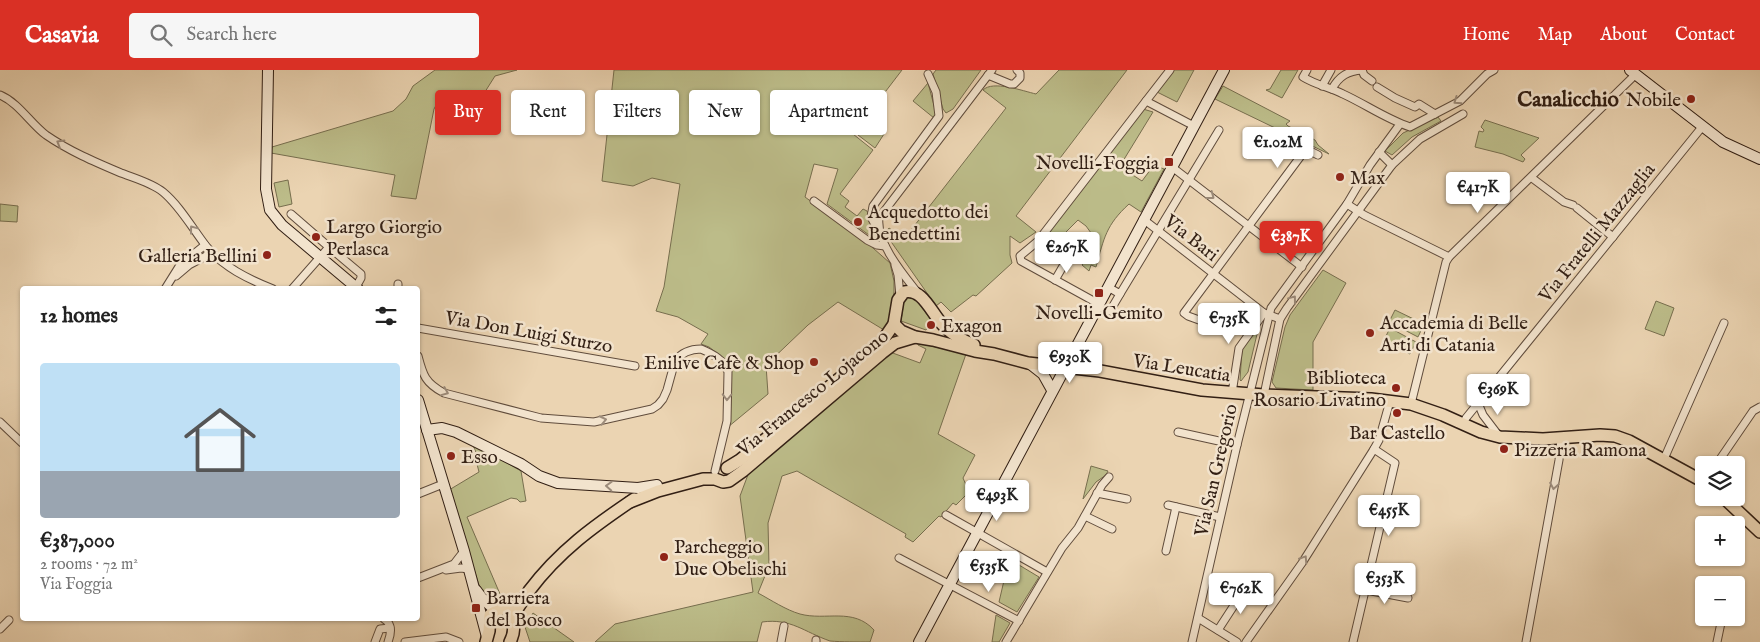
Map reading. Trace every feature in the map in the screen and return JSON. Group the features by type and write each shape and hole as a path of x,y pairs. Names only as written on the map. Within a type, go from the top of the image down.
{"main road":[{"path":"268,70 266,172 268,204 273,215 282,225 355,286"},
{"path":"919,642 1224,70"},
{"path":"1633,72 1723,142 1760,159"},
{"path":"915,337 901,331 894,324 900,296 907,291 919,294"},
{"name":"Via Leucatia","path":"919,294 942,325 964,341 994,354"},
{"name":"Via Francesco Lojacono","path":"730,472 740,460 879,346 894,324"},
{"path":"933,340 942,334 942,325"},
{"name":"Via Leucatia","path":"915,337 1028,362 1202,390 1390,401 1411,404 1500,437 1561,438 1600,435 1615,436 1629,441 1695,477"},
{"name":"Via Francesco Lojacono","path":"730,472 743,471 895,343 915,337"},
{"path":"1028,362 1043,374 1052,390"},
{"path":"420,408 464,551 487,640"},
{"path":"422,415 521,464 539,476 558,483 638,488 715,475"},
{"path":"427,430 442,428 456,432"},
{"path":"630,502 658,491 715,475 722,467 730,472"},
{"path":"511,621 522,601 546,570 567,549 604,519 657,485"},
{"path":"1732,506 1760,532"},
{"path":"474,588 482,598 511,621 514,629 510,642"},
{"path":"487,640 490,615 497,611 510,609 522,601"}],"street":[{"path":"919,294 885,246 878,222 881,214 990,73 1010,84 1014,84 1020,78 1020,73 1017,70"},
{"path":"1099,304 1021,261 1020,256 1038,240 1170,70"},
{"path":"1307,70 1303,77 1314,84 1332,89 1400,124 1412,127 1460,101 1482,78 1493,70"},
{"path":"1322,86 1331,70"},
{"path":"1332,89 1345,71 1362,70 1364,75 1395,98 1414,107 1419,104 1435,114"},
{"path":"1411,404 1446,262 1449,257 1532,178 1633,72"},
{"path":"880,232 871,218 874,203 939,116 936,92 928,74"},
{"path":"0,95 10,100 47,135 77,153 159,189 169,198 208,248 233,270 266,286"},
{"path":"1146,101 1194,126"},
{"path":"1264,395 1280,319 1286,308 1392,165 1420,139 1463,114"},
{"path":"1232,393 1239,348 1348,204 1379,152 1400,124"},
{"name":"Via Fratelli Mazzaglia","path":"1463,424 1702,127"},
{"path":"1110,310 1219,130"},
{"path":"1198,320 1184,313 1306,149 1318,156"},
{"path":"1379,152 1392,165"},
{"path":"1172,167 1302,266"},
{"path":"1532,178 1564,202 1575,207 1613,237"},
{"path":"814,200 867,240 876,245 885,246"},
{"path":"874,203 876,211 881,214"},
{"path":"1348,204 1359,212 1449,257"},
{"path":"291,214 361,274 358,286"},
{"name":"Via Bari","path":"1144,219 1266,314"},
{"path":"295,286 329,247"},
{"path":"167,286 189,265 206,256 208,248"},
{"path":"892,257 898,275 900,296"},
{"path":"1055,280 1066,261"},
{"path":"1108,287 1120,294"},
{"path":"1266,314 1280,319"},
{"name":"Via San Gregorio","path":"1192,642 1266,314"},
{"path":"1664,459 1724,323"},
{"name":"Via Don Luigi Sturzo","path":"420,328 635,366"},
{"path":"420,362 427,381 434,388 444,393 541,418 594,422 652,409 663,399 675,361 679,356 686,351 702,349 726,365 728,372 727,421 715,475"},
{"path":"1246,642 1302,563 1374,449 1379,440 1390,401"},
{"path":"1478,403 1483,415 1500,437"},
{"path":"1722,456 1753,411 1760,407"},
{"path":"0,422 20,441"},
{"path":"1178,432 1237,445"},
{"path":"1526,642 1559,460 1561,438"},
{"path":"1353,642 1395,464 1374,449"},
{"path":"1006,642 1047,572 1062,548 1078,528 1097,493 1109,477"},
{"path":"420,493 443,484"},
{"path":"1097,493 1127,500"},
{"path":"1166,550 1172,506 1220,517"},
{"path":"946,515 1047,572"},
{"path":"1085,516 1112,529"},
{"path":"420,577 454,564 464,551"},
{"path":"899,558 1019,621"},
{"path":"436,572 461,568 468,569"},
{"path":"1218,630 1246,587"},
{"path":"1366,590 1408,598"},
{"path":"1198,618 1238,642"},
{"path":"0,629 9,620"},
{"path":"388,621 390,641"},
{"path":"781,642 784,626"},
{"path":"1717,642 1720,626"},
{"path":"375,642 380,630 390,628"},
{"path":"430,640 446,637 460,642"},
{"path":"405,642 430,640 447,640 452,642"}],"green space":[{"path":"435,70 517,70 495,76 486,90 435,90 435,107 416,199 391,196 395,175 271,153 272,147 393,111 406,99 413,86"},
{"path":"614,70 902,70 887,90 770,90 770,135 854,135 873,150 840,194 849,201 845,207 857,216 863,209 867,211 877,235 876,237 869,235 827,204 838,169 814,164 805,197 865,241 890,263 894,281 894,292 890,318 884,330 838,302 808,325 766,365 768,394 728,427 732,365 709,347 701,344 708,334 678,317 656,311 664,287 680,184 652,178 633,186 602,181 607,135 679,135 679,90 612,90"},
{"path":"936,70 981,70 953,109 946,113 943,109 933,74"},
{"path":"1059,70 1127,70 1016,216 1036,232 1020,243 1010,236 1012,263 976,296 973,295 951,312 941,302 936,306 885,233 889,228 904,239 1006,108 983,90 988,87 1001,86 1036,94"},
{"path":"1173,70 1194,70 1177,102 1157,92"},
{"path":"1281,70 1298,70 1282,98 1266,90 1270,89"},
{"path":"928,83 936,113 934,118 913,101"},
{"path":"1223,86 1290,121 1286,124 1288,126 1315,140 1329,154 1215,99"},
{"path":"1143,109 1153,112 1123,161 1128,165 1128,172 1142,181 1154,165 1164,169 1141,212 1129,204 1115,219 1107,232 1096,267 1091,265 1089,271 1082,265 1099,244 1086,226 1078,220 1053,245 1042,241"},
{"path":"1438,117 1441,121 1412,137 1392,155 1385,151 1403,133"},
{"path":"1485,120 1539,138 1521,155 1525,159 1523,162 1503,154 1475,147 1479,131 1483,132 1484,130 1481,127"},
{"path":"858,135 883,135 875,148"},
{"path":"288,180 292,204 279,207 274,183"},
{"path":"0,204 18,206 17,222 0,221"},
{"path":"1323,270 1346,283 1313,342 1313,390 1276,388 1272,382 1285,327 1290,315"},
{"path":"910,297 915,299 932,321 926,330 901,321 904,300"},
{"path":"1656,301 1674,308 1664,336 1645,329"},
{"path":"1395,310 1424,324 1418,337 1389,322"},
{"path":"1390,328 1416,342 1410,354 1384,340"},
{"path":"1256,330 1258,330 1248,372 1241,381 1242,349"},
{"path":"918,343 966,354 938,434 975,455 963,478 969,492 956,505 953,503 941,517 939,516 913,542 905,537 906,534 797,471 782,476 768,523 769,566 758,593 800,614 857,619 866,623 874,630 870,642 830,641 789,624 772,621 762,622 757,642 595,642 615,624 753,592 740,496 749,472 890,352 920,363 926,349 918,345"},
{"path":"472,443 521,471 526,501 520,502 517,499 511,498 467,517 500,594 513,596 516,599 499,604 488,599 479,585 449,490 479,472 475,456 477,455"},
{"path":"1091,466 1108,471 1106,475 1096,482 1083,499"},
{"path":"1009,559 1039,577 1017,612 999,602"},
{"path":"533,613 574,642 530,642 525,627"},
{"path":"996,615 1010,623 999,642 992,642"}],"place":[{"name":"Nobile","path":"1691,99"},
{"name":"Novelli-Foggia","path":"1169,162"},
{"name":"Max","path":"1340,177"},
{"name":"Acquedotto dei Benedettini","path":"858,222"},
{"name":"Largo Giorgio Perlasca","path":"316,237"},
{"name":"Galleria Bellini","path":"267,255"},
{"name":"Novelli-Gemito","path":"1099,293"},
{"name":"Exagon","path":"931,325"},
{"name":"Accademia di Belle Arti di Catania","path":"1370,333"},
{"name":"Enilive Cafè & Shop","path":"814,362"},
{"name":"Biblioteca Rosario Livatino","path":"1396,388"},
{"name":"Bar Castello","path":"1397,413"},
{"name":"Pizzeria Ramona","path":"1504,449"},
{"name":"Esso","path":"451,456"},
{"name":"Parcheggio Due Obelischi","path":"664,557"},
{"name":"Barriera del Bosco","path":"476,608"}],"district":[{"name":"Canalicchio","path":"1568,99"}]}
